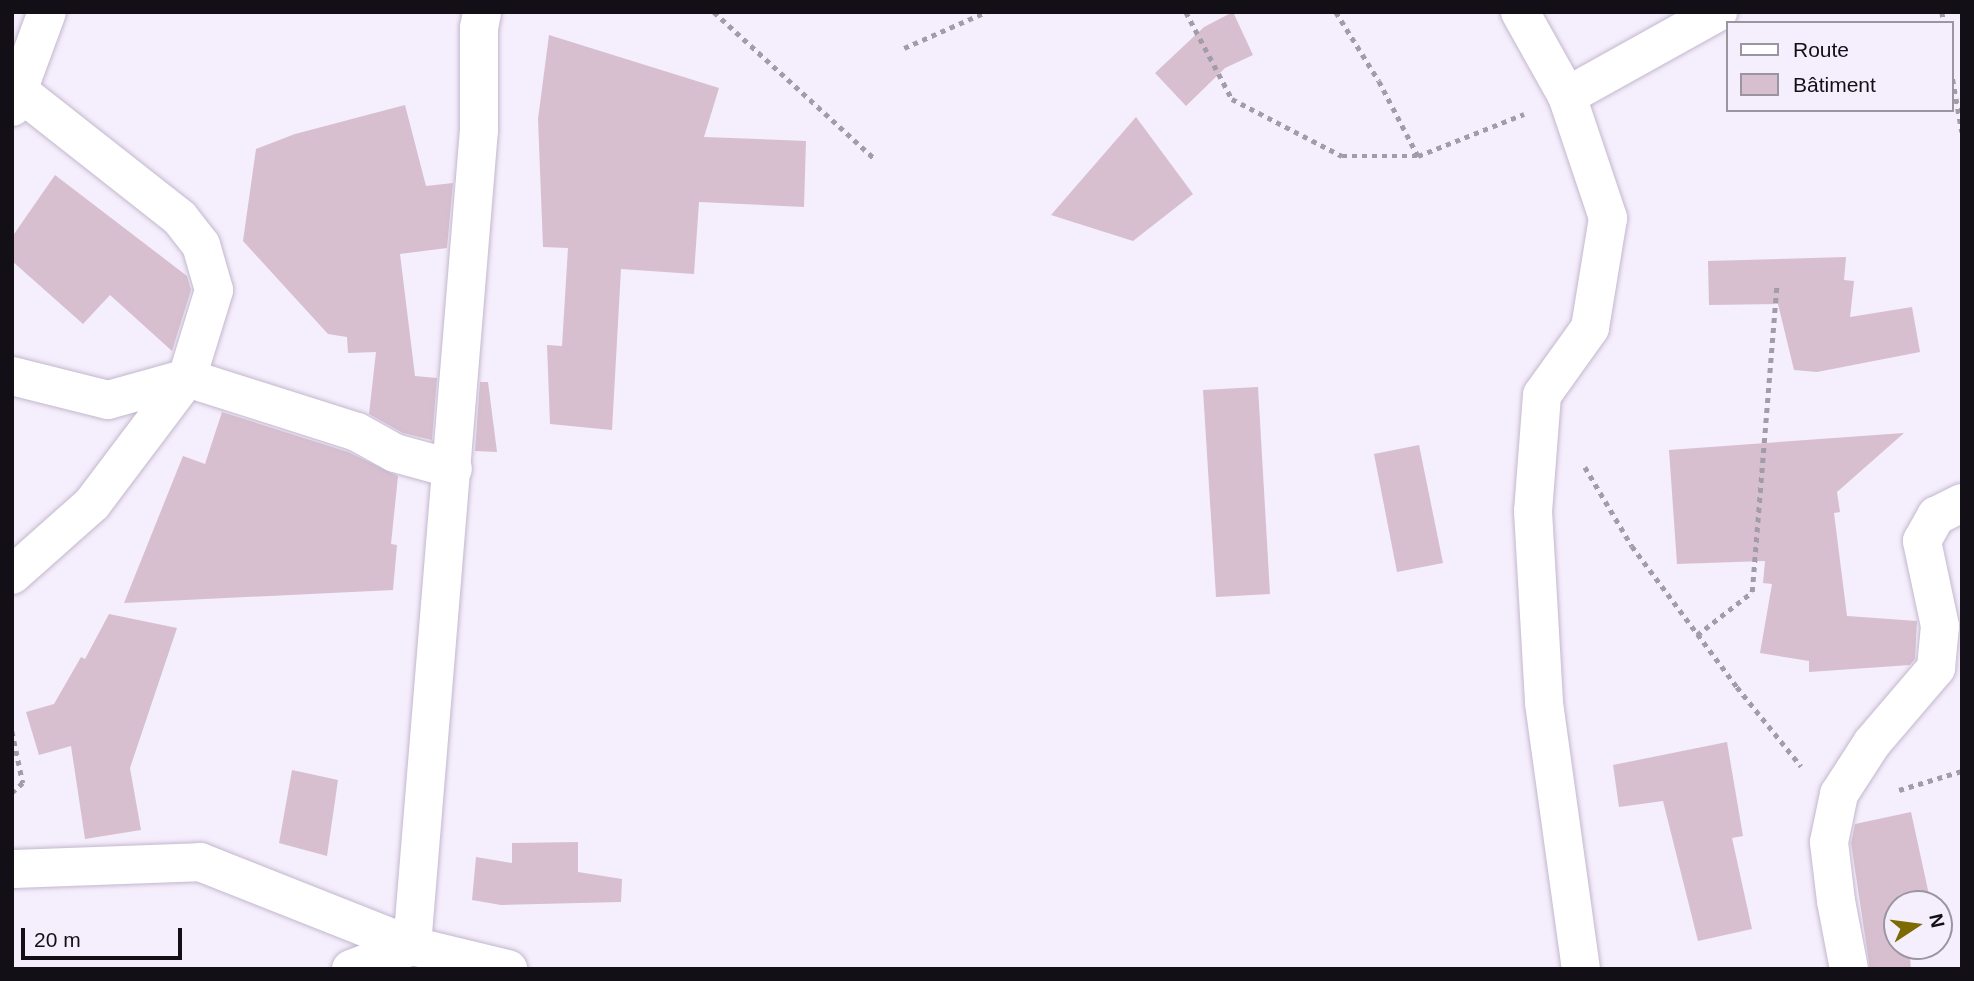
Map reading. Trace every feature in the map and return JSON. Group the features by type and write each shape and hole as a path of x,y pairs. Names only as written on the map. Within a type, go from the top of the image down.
{"street":[{"path":"12,575 92,504 187,378 214,290 201,245 180,218 16,100 47,12"},
{"path":"412,946 480,131 479,28 482,12"},
{"path":"1520,12 1567,96 1608,218 1590,328 1542,395 1533,511 1544,702 1581,969"},
{"path":"1567,96 1718,12"},
{"path":"12,376 108,400 187,378 357,432 395,453 453,469"},
{"path":"1849,969 1836,901 1829,842 1839,794 1872,743 1936,668 1940,626 1922,541 1936,516 1962,503"},
{"path":"12,869 200,862 412,946 508,969"},
{"path":"351,969 412,946"}],"path":[{"path":"714,12 876,160"},
{"path":"904,48 986,12"},
{"path":"1186,12 1231,99 1342,156 1418,156 1567,96"},
{"path":"1336,12 1379,81 1418,156"},
{"path":"1953,80 1962,132"},
{"path":"1697,635 1752,592 1777,284"},
{"path":"1584,465 1632,546 1697,635 1836,808"},
{"path":"12,732 23,783 12,793"}],"building":[{"path":"1233,12 1253,55 1225,68 1186,106 1155,73 1204,27"},
{"path":"549,35 719,88 704,137 806,141 804,207 699,202 694,274 621,269 612,430 550,424 547,345 562,346 568,248 543,247 538,119"},
{"path":"405,105 426,186 453,183 447,248 400,254 415,376 437,378 432,440 403,433 369,414 376,352 348,353 347,337 328,334 243,241 256,149 295,134"},
{"path":"1136,117 1193,194 1133,241 1051,215"},
{"path":"55,175 187,276 191,290 172,351 110,295 83,324 12,261 12,237"},
{"path":"1846,257 1844,280 1854,281 1850,317 1912,307 1920,352 1817,372 1794,370 1778,304 1709,305 1708,261"},
{"path":"480,382 488,382 497,452 475,451"},
{"path":"1258,387 1270,594 1216,597 1203,390"},
{"path":"222,412 348,452 398,476 391,544 397,545 393,590 124,603 183,456 205,464"},
{"path":"1904,433 1837,492 1840,512 1834,513 1847,616 1917,621 1915,659 1910,665 1809,672 1809,661 1760,653 1772,584 1763,583 1765,561 1677,564 1669,450"},
{"path":"1419,445 1443,563 1397,572 1374,454"},
{"path":"109,614 177,628 130,768 141,830 85,839 71,746 39,755 26,712 54,704 81,657 85,659"},
{"path":"1727,742 1743,836 1732,838 1752,929 1698,941 1663,801 1619,807 1613,765"},
{"path":"292,770 338,780 327,856 279,843"},
{"path":"1911,812 1928,890 1883,890 1883,960 1910,960 1911,969 1870,969 1851,843 1855,824"},
{"path":"578,842 578,872 622,879 621,902 501,905 472,900 476,857 512,863 512,843"}]}
